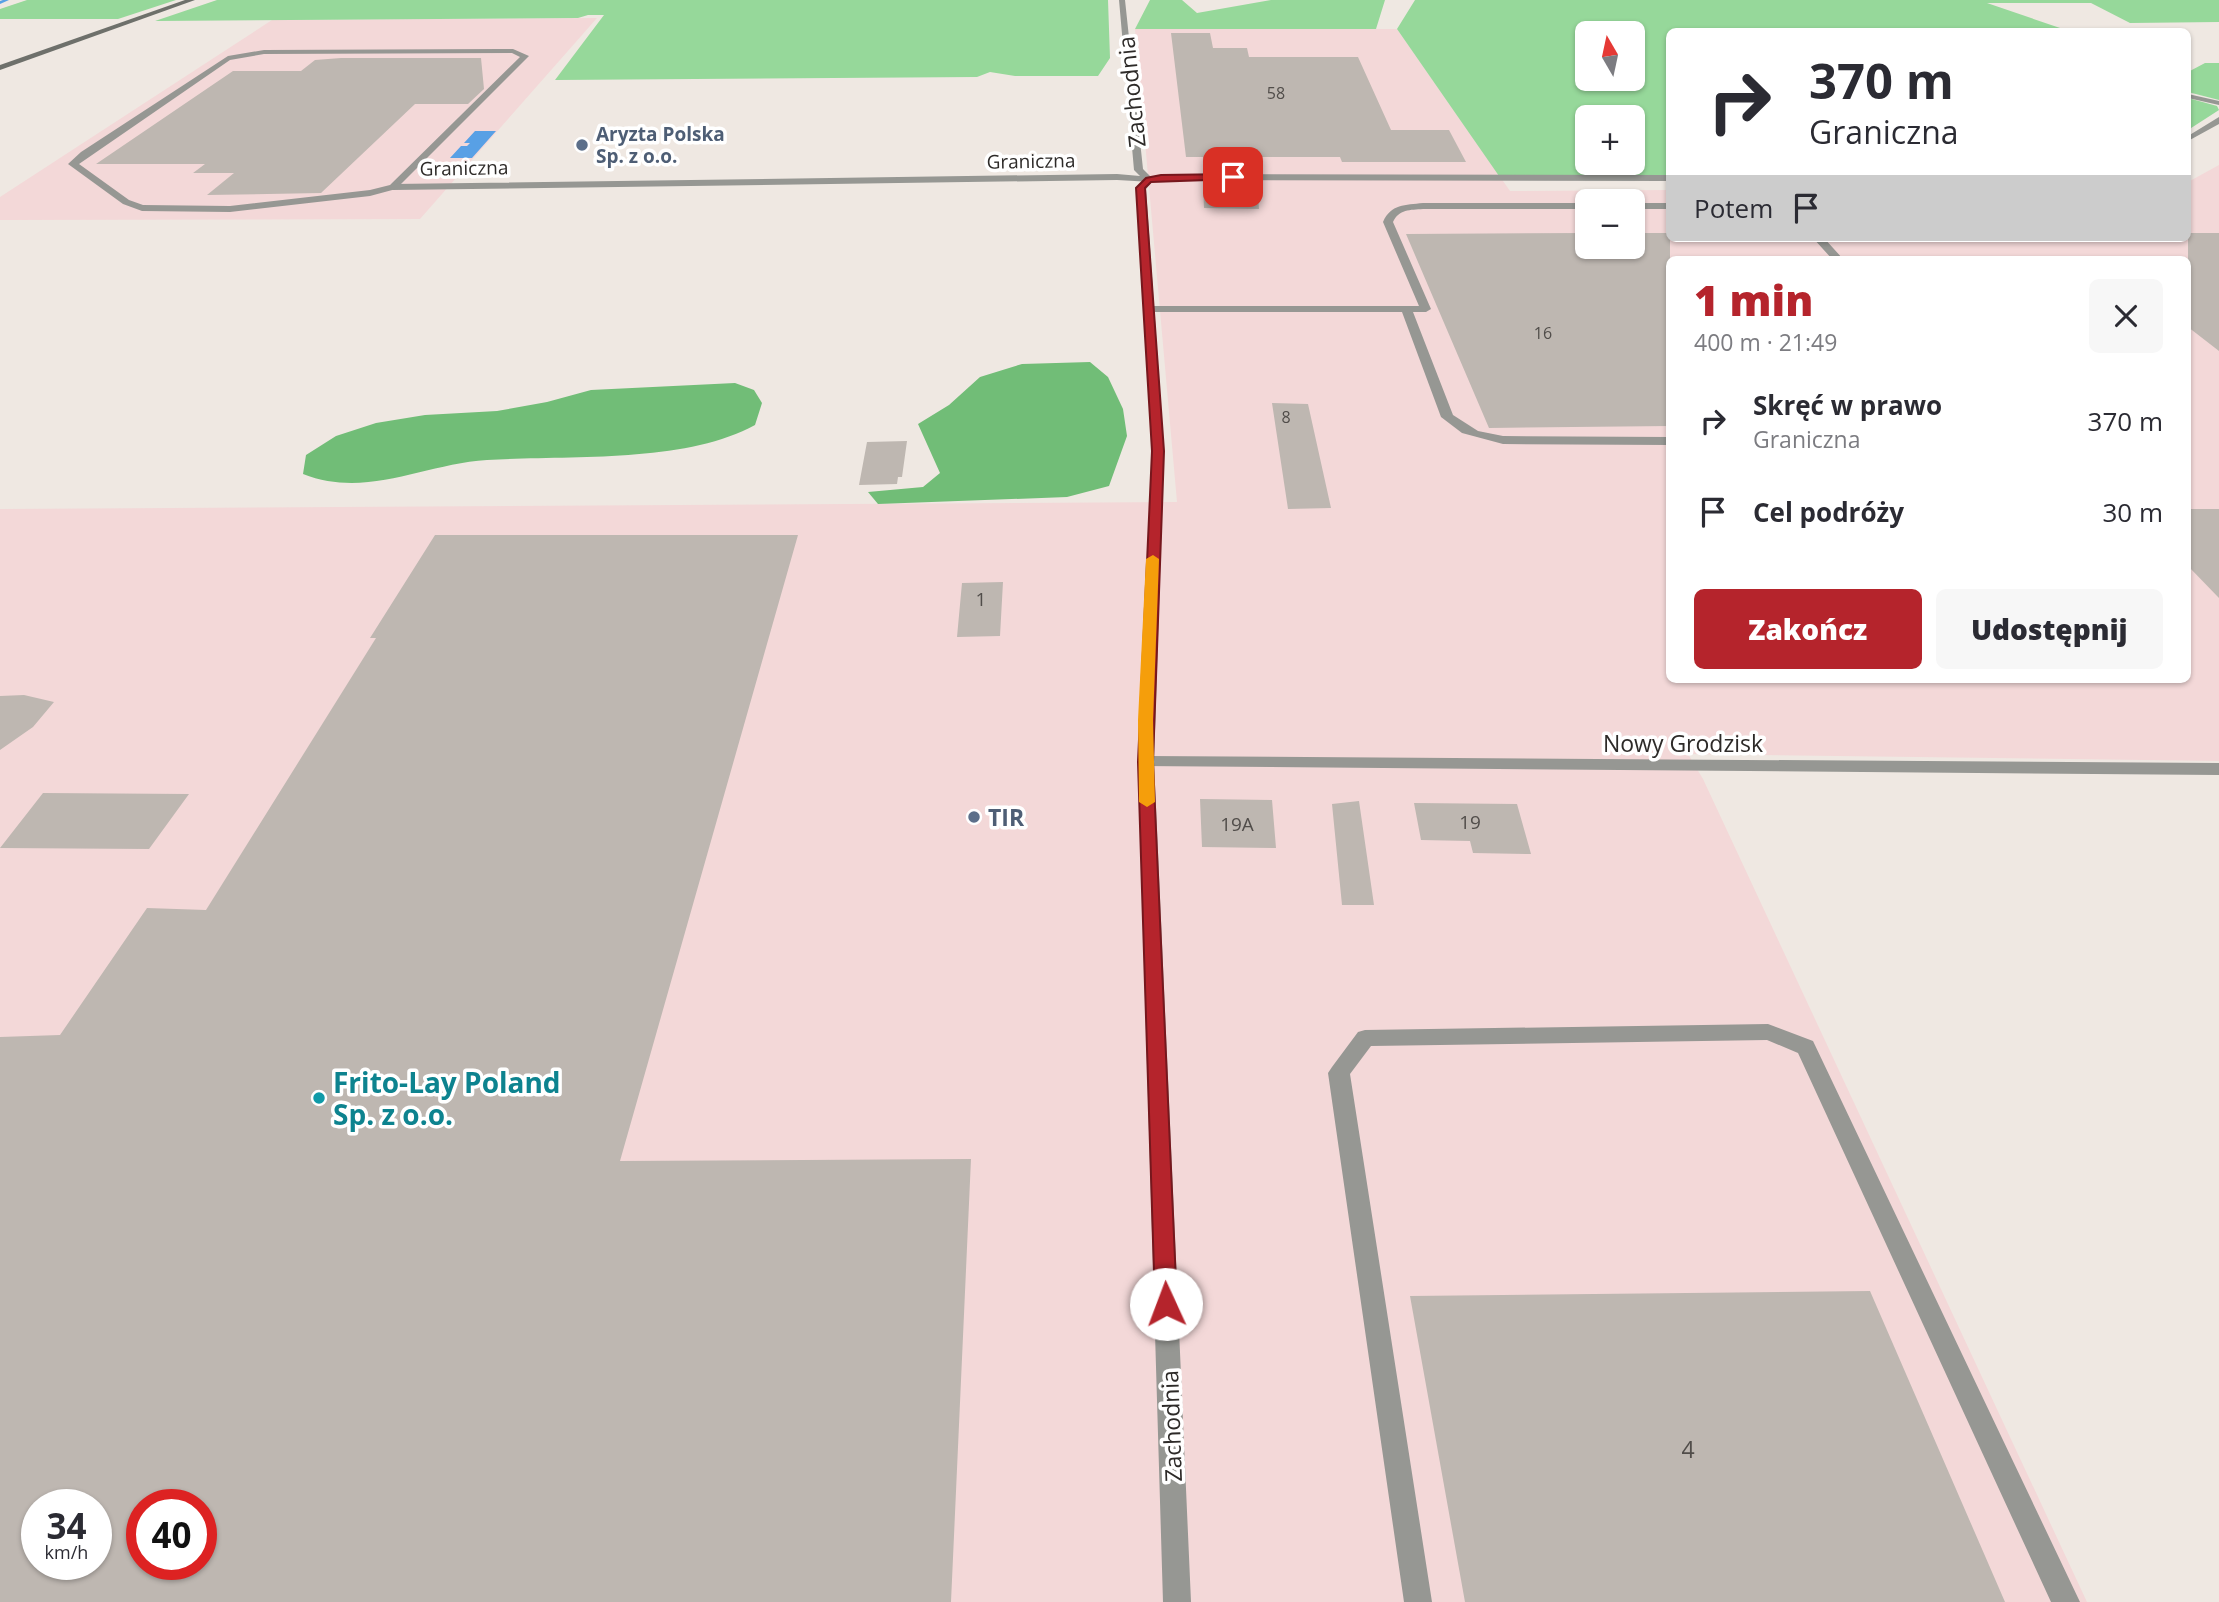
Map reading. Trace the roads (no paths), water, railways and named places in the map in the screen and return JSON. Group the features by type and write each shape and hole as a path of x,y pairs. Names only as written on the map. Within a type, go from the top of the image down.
{"main road":[{"path":"0,68 192,0"}],"street":[{"name":"Zachodnia","path":"1122,0 1139,170 1149,180 1141,188 1158,451 1146,762 1177,1602"},
{"name":"Graniczna","path":"393,187 525,56 523,53 264,52 233,55 95,146 73,164 126,202 142,208 211,209 345,197 393,187 1117,177 1149,180 1178,177 1666,178"},
{"path":"2191,97 2219,103"},
{"path":"2191,137 2219,120"},
{"path":"1645,206 1666,205"},
{"path":"1148,309 1426,309 1388,222 1392,213 1402,208 1423,206 1575,206"},
{"path":"1822,242 1835,256"},
{"path":"1406,309 1447,417 1459,429 1480,437 1503,440 1666,441"},
{"name":"Nowy Grodzisk","path":"1146,762 2219,769"},
{"path":"1418,1602 1339,1073 1365,1038 1768,1032 1806,1047 2066,1602"}],"water":[{"path":"475,131 496,131 472,158 450,158 461,146 470,143 464,143"}],"waterway":[{"path":"0,3 7,0"}],"place":[{"name":"Aryzta Polska Sp. z o.o.","path":"582,145"},
{"name":"TIR","path":"974,817"},
{"name":"Frito-Lay Poland Sp. z o.o.","path":"319,1098"}]}
